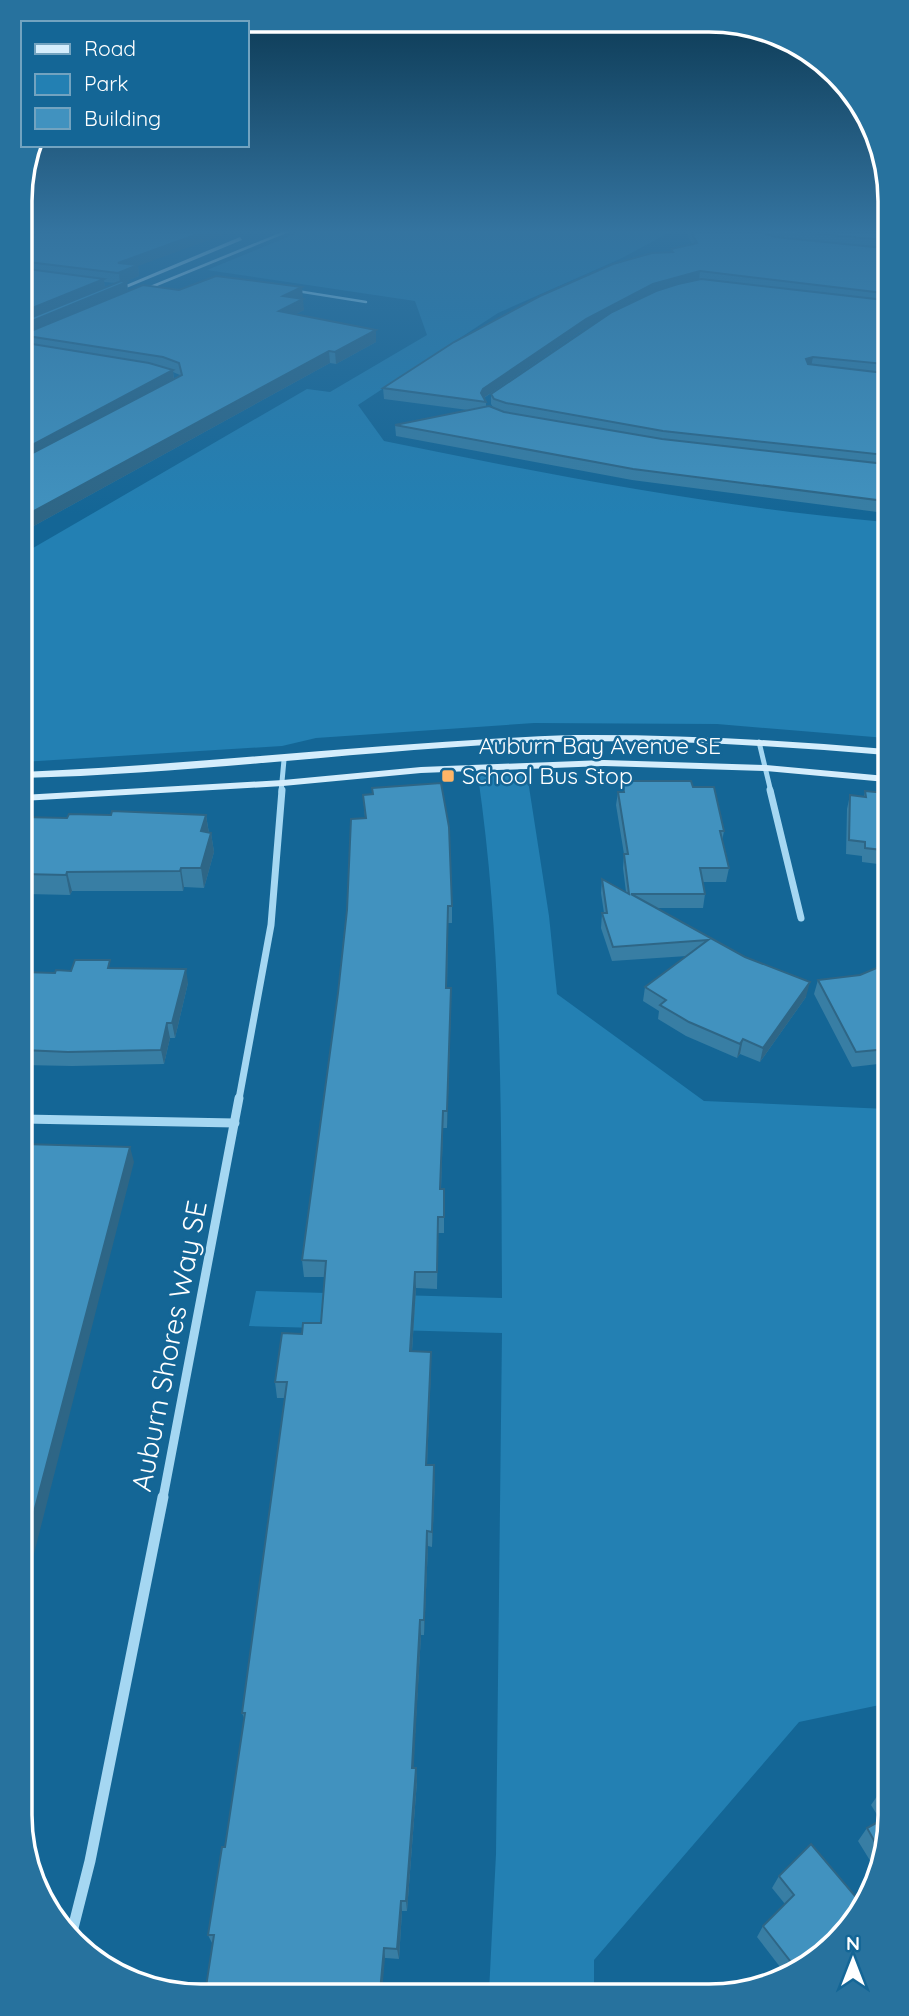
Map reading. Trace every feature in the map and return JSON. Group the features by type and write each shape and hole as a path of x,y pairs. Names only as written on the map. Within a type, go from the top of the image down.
{"street":[{"name":"Auburn Bay Avenue SE","path":"32,775 110,773 526,740 647,738 759,742 878,751"},
{"path":"759,742 801,918"},
{"name":"Auburn Shores Way SE","path":"73,1927 90,1861 200,1313 271,925 284,760"},
{"name":"Auburn Bay Avenue SE","path":"32,797 542,764 665,763 766,768 878,778"},
{"path":"32,1119 235,1123"}],"green space":[{"path":"424,326 478,326 358,405 384,441 633,489 759,508 878,521 878,737 717,724 534,723 316,738 282,746 32,761 32,549 307,389 330,392 427,335"},
{"path":"527,774 549,916 557,994 704,1101 877,1109 877,1706 799,1722 594,1960 594,1984 489,1984 496,1854 502,1333 249,1326 256,1291 502,1298 499,1036 492,906 478,776"}],"building":[{"path":"43,326 356,326 376,330 335,352 329,351 32,512 32,453 182,375 179,363 163,357 32,337 32,330"},
{"path":"484,326 576,326 483,389 481,393 486,402 383,388"},
{"path":"591,326 878,326 878,363 813,357 806,359 808,364 878,372 878,454 663,431 506,403 494,399 491,394"},
{"path":"32,344 149,363 173,370 32,445"},
{"path":"489,406 504,412 662,439 878,463 878,500 633,469 395,425"},
{"path":"622,781 691,781 693,787 714,787 724,831 720,831 729,868 700,868 705,894 631,894 745,957 810,982 763,1048 743,1039 740,1044 689,1022 660,1005 666,1000 645,987 708,940 613,947 602,913 607,913 602,879 629,894 624,854 628,854 618,792 624,792"},
{"path":"441,783 449,827 452,906 448,906 446,988 451,988 447,1111 443,1111 440,1189 444,1189 444,1217 438,1217 437,1272 415,1272 410,1351 431,1352 426,1465 434,1465 432,1532 427,1531 424,1620 420,1620 412,1768 416,1768 406,1901 401,1901 397,1949 384,1948 381,1984 206,1984 214,1935 208,1935 222,1847 225,1847 245,1713 242,1713 287,1382 275,1382 282,1333 302,1334 303,1323 321,1323 326,1261 302,1260 338,993 347,910 351,819 366,818 363,795 373,794 372,788"},
{"path":"865,791 878,792 878,849 865,848 865,842 849,840 850,795 866,797"},
{"path":"112,811 206,815 201,831 211,833 201,868 181,868 180,871 32,874 32,817 67,818 69,814 111,815"},
{"path":"75,960 110,960 108,968 186,969 172,1023 167,1023 161,1050 32,1050 32,972 71,971"},
{"path":"878,968 877,1050 856,1052 818,980 860,975"},
{"path":"32,1144 130,1147 32,1520"},
{"path":"877,1823 875,1842 867,1828"},
{"path":"811,1844 856,1897 837,1925 818,1925 818,1944 792,1963 763,1926 794,1895 779,1876"}],"place":[{"name":"School Bus Stop","path":"448,776"}]}
